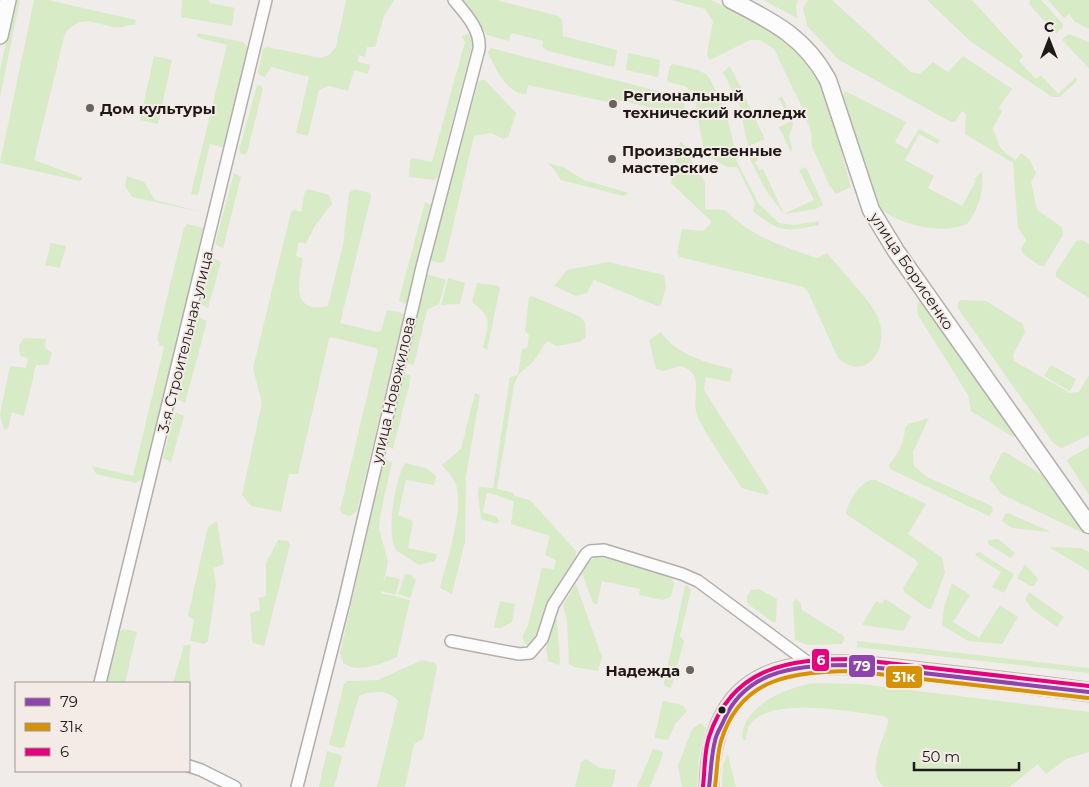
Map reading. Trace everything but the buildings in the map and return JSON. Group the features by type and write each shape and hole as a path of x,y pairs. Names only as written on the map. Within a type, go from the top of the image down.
{"main road":[{"name":"улица Борисенко","path":"730,0 776,22 803,44 818,60 828,80 875,218 896,252 1089,525"},
{"path":"709,787 711,761 716,737 726,711 744,690 779,670 810,664 861,665 1089,692"}],"street":[{"path":"0,36 8,0"},
{"name":"3-я Строительная улица","path":"100,682 155,464 266,0"},
{"name":"улица Новожилова","path":"297,787 344,602 422,267 479,50 479,40 473,25 454,0"},
{"path":"451,641 519,654 530,653 539,646 554,606 586,554 590,551 604,550 682,574 698,581 810,664"},
{"path":"190,766 235,787"}],"green space":[{"path":"15,0 20,0 0,97 0,70"},
{"path":"34,0 48,0 136,20 135,25 123,27 107,26 87,21 80,22 65,33 34,160 83,178 80,181 0,163"},
{"path":"182,0 208,0 210,3 235,8 232,26 181,17"},
{"path":"346,0 394,0 384,16 375,47 367,47 365,57 359,55 358,62 370,65 368,74 354,70 348,91 329,86 319,90 308,136 296,133 309,77 271,67 265,77 259,75 263,49 267,47 321,58 329,55 336,47"},
{"path":"462,0 497,0 558,16 562,20 563,36 617,50 615,65 613,67 548,51 542,47 543,41 511,33 509,41 487,35"},
{"path":"671,0 711,0 772,29 798,50 812,66 820,84 832,118 851,187 836,194 829,185 812,146 811,132 800,103 774,49 760,40 750,40 710,60 707,55 713,21 705,9"},
{"path":"763,0 798,0 796,5 797,18"},
{"path":"808,0 832,0 911,72 920,74 933,62 948,72 963,56 1012,89 997,110 1000,108 1002,111 993,128 1000,147 1006,153 1016,160 1021,153 1029,159 1036,173 1031,182 1037,210 1062,227 1063,235 1044,266 1040,266 1023,254 1021,249 1026,240 1018,228 1013,163 965,134 966,114 962,111 955,122 951,122 839,60 807,26 803,8"},
{"path":"927,0 972,0 1023,56 1019,61 1036,79 1041,75 1058,94 1076,77 1077,81 1060,97 1052,97 970,41"},
{"path":"1030,0 1041,0 1063,24 1063,27 1057,33 1029,4"},
{"path":"1048,0 1089,0 1089,29 1075,22 1069,14 1064,18"},
{"path":"198,33 243,42 249,49 225,148 210,144 198,195 191,194 227,45 200,38 197,36"},
{"path":"1069,34 1089,42 1089,68 1063,41 1063,38"},
{"path":"471,35 473,43 438,176 435,180 409,177 410,160 413,158 432,162 465,42 462,36"},
{"path":"491,48 677,96 684,102 685,115 621,101 608,102 528,85 526,94 519,93 502,79 488,52"},
{"path":"628,54 660,60 658,77 626,70"},
{"path":"154,56 172,60 158,124 140,120"},
{"path":"673,64 698,70 706,74 710,79 726,111 738,164 759,204 779,223 794,225 819,221 819,225 798,229 783,229 770,223 753,211 755,203 737,167 727,167 708,156 703,148 694,94 685,86 668,82 670,66"},
{"path":"730,66 742,90 740,91 743,98 745,97 765,139 751,145 758,160 755,162 759,170 763,169 784,214 767,192 751,161 739,104 723,72"},
{"path":"485,80 516,113 508,137 504,139 491,133 474,136 445,260 442,263 432,261 430,258 478,82"},
{"path":"257,85 262,86 263,89 245,155 240,153 239,150"},
{"path":"845,91 906,122 895,142 907,149 919,129 940,140 938,144 919,134 905,160 934,176 928,188 962,206 976,181 974,180 982,171 980,199 975,212 967,224 946,229 923,227 900,220 881,210 843,96"},
{"path":"782,96 792,118 793,125 789,136 792,148 791,153 779,127 790,122 779,98"},
{"path":"680,142 684,144 694,166 705,182 705,209 725,210 756,234 791,249 817,258 827,253 860,291 876,313 880,325 881,338 879,349 874,358 867,364 859,367 849,365 838,358 807,290 803,287 679,257 677,252 682,229 703,231 712,222 671,183"},
{"path":"547,163 563,167 584,180 629,193 624,196 561,180"},
{"path":"806,167 823,205 816,209 784,214 814,200 799,170"},
{"path":"234,173 241,177 223,248 215,244"},
{"path":"127,176 144,182 155,200 206,213 132,197 125,186"},
{"path":"308,189 329,195 332,204 316,224 306,244 299,242 296,256 303,258 299,285 302,300 308,305 316,307 328,306 343,245 349,193 354,189 370,193 371,197 340,323 378,332 381,331 387,310 404,315 357,511 350,516 343,514 340,510 378,350 331,337 298,474 289,474 281,512 251,506 242,495 262,403 253,368 291,212 294,210 301,212 305,191"},
{"path":"425,202 432,205 432,207 408,301 405,304 399,300"},
{"path":"187,224 203,228 204,232 145,477 136,483 96,474 92,466 133,476 164,347 159,345 157,339 184,228"},
{"path":"1082,240 1089,244 1089,298 1056,277 1056,272 1076,241"},
{"path":"51,243 66,246 60,268 45,265"},
{"path":"213,258 221,262 208,308 200,304"},
{"path":"608,262 664,275 666,286 661,305 657,306 594,280 587,293 576,296 554,286 567,270"},
{"path":"427,274 446,280 439,304 427,310 414,364 412,365 405,362"},
{"path":"448,278 465,283 460,304 441,305"},
{"path":"477,283 499,286 500,288 487,350 483,347 488,321 483,312 472,302"},
{"path":"532,296 581,317 585,323 586,337 579,342 557,346 547,341 533,362 519,374 514,385 497,489 514,493 514,496 530,500 576,551 575,559 547,602 534,639 527,645 522,637 528,625 542,568 554,569 556,560 545,555 550,536 511,524 514,501 487,493 483,512 497,517 499,521 497,524 481,519 478,493 479,487 493,488 510,377 518,375 522,349 527,348 529,335 525,331 529,297"},
{"path":"919,299 1016,433 1013,437 971,411 968,395 918,315"},
{"path":"960,300 986,301 1023,324 1025,332 1013,355 1014,361 1070,393 1079,392 1089,375 1089,435 1062,448 1054,444 957,307"},
{"path":"198,317 207,321 185,403 177,399"},
{"path":"661,332 675,347 693,357 733,369 730,382 706,377 704,390 769,492 767,495 742,488 709,438 696,412 696,385 693,374 681,366 663,371 656,369 649,340"},
{"path":"23,339 46,339 45,348 52,353 48,365 36,365 24,416 12,412 8,428 4,430 0,415 10,366 26,368 28,358 20,356 19,346"},
{"path":"1051,365 1076,379 1070,391 1044,376"},
{"path":"404,374 410,375 411,378 393,449 387,446"},
{"path":"475,393 480,395 466,477 465,542 452,594 440,588 457,517 457,490 454,480 442,465 461,449"},
{"path":"175,412 184,416 171,462 163,458"},
{"path":"929,418 913,452 914,466 927,477 992,506 993,510 989,516 890,469 889,465 900,448 905,428 908,424"},
{"path":"1089,447 1089,495 1067,461"},
{"path":"1005,452 1043,475 1084,530 1083,533 1001,494 989,478 1002,453"},
{"path":"384,459 392,462 379,528 388,562 383,585 386,576 400,579 396,595 381,591 381,593 410,600 397,657 370,667 356,668 343,663 340,653"},
{"path":"405,463 426,468 436,476 434,485 406,480 398,515 413,521 408,548 437,554 435,561 419,565 397,551 393,543 393,507 401,471"},
{"path":"870,480 876,480 926,504 908,534 942,558 945,573 931,609 928,609 904,592 903,588 918,564 917,561 846,514 854,494"},
{"path":"1008,513 1049,532 1012,528 1002,521 1005,514"},
{"path":"217,521 224,564 213,568 216,585 208,641 204,644 190,641 194,620 188,616 208,527"},
{"path":"998,539 1015,553 1011,558 988,544 988,540"},
{"path":"278,540 288,541 290,545 264,646 253,643 250,613 260,610 259,598 266,596 266,563"},
{"path":"1049,547 1081,548 1089,552 1089,571"},
{"path":"979,552 1014,574 1004,593 992,587 1001,572 976,556 975,554"},
{"path":"597,556 671,576 674,584 671,597 663,600 639,595 640,589 602,581 597,605 593,603 582,573 587,563"},
{"path":"1025,564 1038,579 1034,586 1030,586 1017,578"},
{"path":"405,574 411,575 416,580 410,598 398,594"},
{"path":"952,583 970,595 953,622 979,638 1000,605 1018,617 1002,644 968,641 942,625 944,607"},
{"path":"576,584 602,657 598,671 574,667 569,664 567,620 563,605"},
{"path":"687,585 691,590 680,636 684,641 671,688 665,686 664,683 685,586"},
{"path":"759,589 777,599 776,621 774,623 747,603 747,596 751,590"},
{"path":"1029,592 1064,617 1057,627 1032,609 1025,599"},
{"path":"796,599 800,602 802,610 842,635 845,638 842,644 807,645 795,640 793,602"},
{"path":"885,599 911,616 904,631 862,625 876,601 882,604"},
{"path":"500,601 515,604 512,622 501,628 494,628"},
{"path":"557,619 560,663 558,665 548,661 546,649 553,620"},
{"path":"124,629 137,632 125,682 107,682 120,631"},
{"path":"857,641 1089,668 1089,673 857,647"},
{"path":"184,645 191,645 189,660 191,689 190,697 190,682 173,682"},
{"path":"422,660 435,663 437,666 423,739 414,744 405,787 377,787 398,701 390,694 380,692 359,696 344,747 329,745 344,684 347,681 378,680"},
{"path":"813,683 860,684 1089,712 1089,752 1066,759 1046,774 1038,764 1010,787 884,787 876,774 879,748 888,724 888,719 883,716 832,709 792,708 774,711 759,717 749,726 746,740 743,739 743,731 749,717 763,704 778,694"},
{"path":"663,701 682,705 687,711 675,724 668,740 655,738"},
{"path":"701,723 706,728 699,758 697,787 682,787 678,766 692,729"},
{"path":"653,749 662,751 663,754 650,787 637,787"},
{"path":"327,751 341,755 342,758 334,787 319,787"},
{"path":"727,755 736,787 722,787 723,765"},
{"path":"586,759 600,768 616,770 612,787 575,787 581,762"}],"transit line":[{"name":"6","path":"703,786 707,743 719,714 732,695 748,682 765,672 785,665 806,661 853,659 1089,686"},
{"name":"79","path":"709,787 717,733 734,702 747,689 762,679 796,668 853,665 1089,692"},
{"name":"31к","path":"715,787 721,741 730,719 742,703 756,691 772,682 790,676 852,671 1088,698"}],"place":[{"name":"Региональный технический колледж","path":"613,104"},
{"name":"Дом культуры","path":"90,108"},
{"name":"Производственные мастерские","path":"612,159"},
{"name":"Надежда","path":"690,670"}]}
